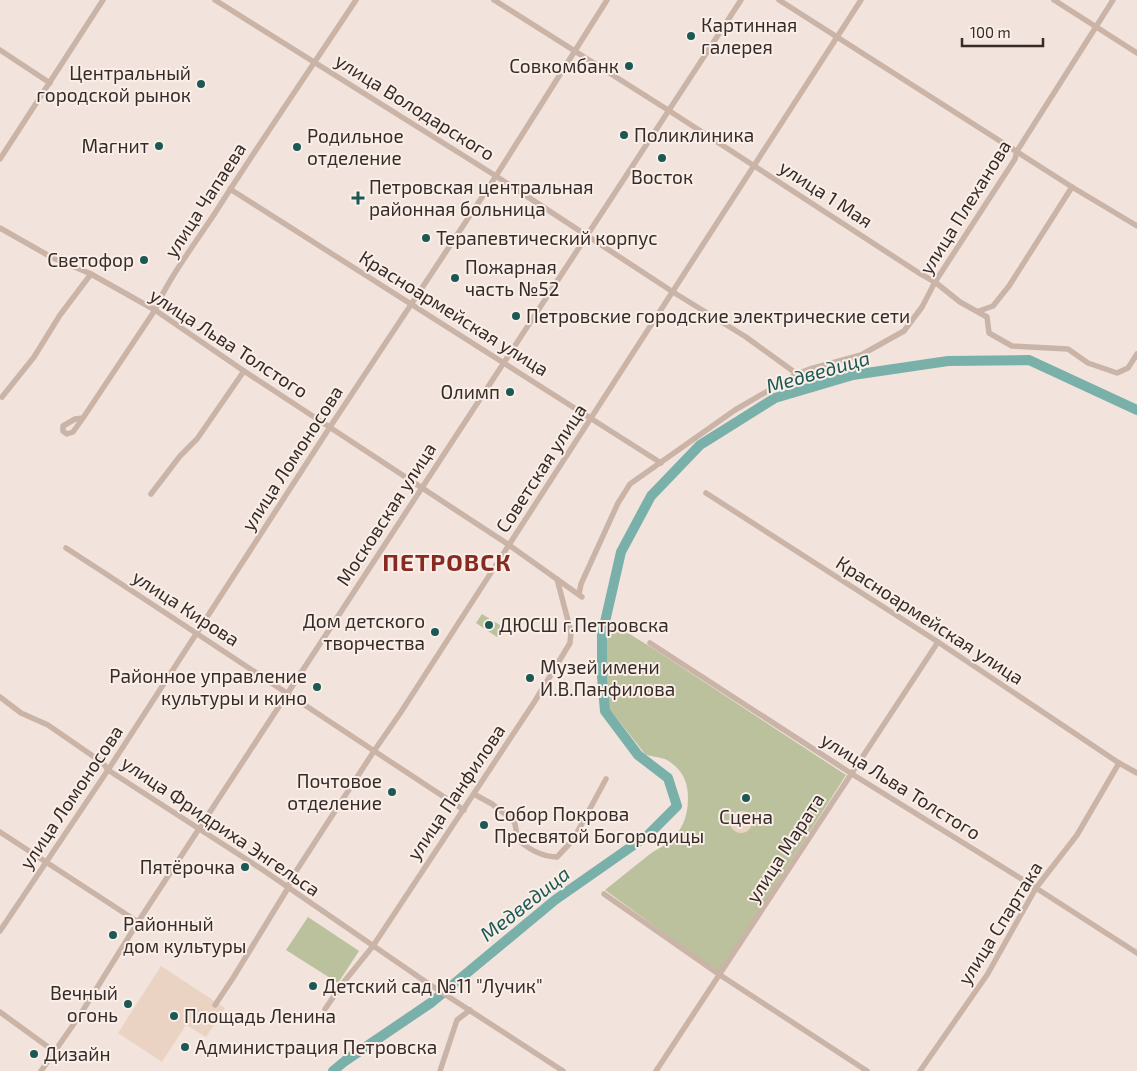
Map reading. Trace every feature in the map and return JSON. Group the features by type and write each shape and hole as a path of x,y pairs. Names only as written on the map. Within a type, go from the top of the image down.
{"street":[{"path":"0,159 103,0"},
{"name":"улица Володарского","path":"215,0 496,176 673,292 746,337 797,374"},
{"name":"улица Чапаева","path":"83,418 155,310 158,301 230,189 356,0"},
{"name":"улица 1 Мая","path":"494,0 935,282 960,302 979,311"},
{"name":"улица Ломоносова","path":"0,931 47,863 411,303 496,176 607,0"},
{"name":"Московская улица","path":"41,1071 93,994 503,361 741,0"},
{"path":"779,0 1017,150 1072,187 1137,226"},
{"name":"Советская улица","path":"215,1005 234,978 288,888 291,879 861,0"},
{"path":"1054,0 1137,53"},
{"name":"улица Плеханова","path":"797,374 861,355 904,331 922,307 935,282 1015,159 1017,150 1113,0"},
{"path":"0,50 50,82"},
{"path":"979,311 993,306 1009,286 1072,187"},
{"name":"Красноармейская улица","path":"230,189 661,463"},
{"name":"улица Льва Толстого","path":"0,228 51,257 91,274 155,310 244,371 509,545 580,595 581,584 614,512 630,484 661,463"},
{"path":"2,397 34,357 60,315 91,274"},
{"path":"979,311 987,317 989,333 1012,346 1068,350 1088,362 1117,373 1128,368 1137,354"},
{"path":"152,494 180,456 198,439 244,371"},
{"path":"661,463 735,410 797,374"},
{"name":"Красноармейская улица","path":"706,493 938,642 1119,763 1137,772"},
{"name":"улица Кирова","path":"66,548 197,632 287,694 464,810"},
{"name":"улица Панфилова","path":"325,1009 373,946 535,701 570,643 571,632 556,579"},
{"name":"улица Марата","path":"656,1071 938,642"},
{"name":"улица Льва Толстого","path":"650,643 852,774 1137,953"},
{"name":"улица Фридриха Энгельса","path":"0,697 21,713 48,725 103,763 108,770 469,1010"},
{"name":"улица Спартака","path":"920,1071 987,975 1036,888 1078,835 1119,763"},
{"path":"474,794 514,820 518,840 529,849 546,857 557,856 573,840 606,779"},
{"path":"0,832 138,922"},
{"path":"604,894 720,975 868,1071"},
{"path":"440,1071 457,1020 469,1010 563,1071"},
{"path":"0,1012 54,1052"}],"green space":[{"name":"ДЮСШ г.Петровска","path":"482,614 503,627 497,637 476,623"},
{"path":"612,623 846,775 719,973 605,890 672,839 683,824 687,812 688,798 686,782 675,765 667,760 645,754 608,707 606,644"},
{"path":"308,917 359,951 338,983 286,950"}],"shaded area":[{"path":"741,811 749,814 752,822 749,830 741,833 733,830 730,822 733,814"},
{"name":"Площадь Ленина","path":"161,966 225,1008 206,1037 186,1025 162,1062 118,1033"}],"waterway":[{"name":"Медведица","path":"333,1071 432,1002 555,900 648,835 677,806 668,778 638,755 605,711 602,677 602,635 621,552 651,496 700,445 775,398 853,375 948,361 1029,360 1137,410"}],"place":[{"name":"Картинная галерея","path":"691,36"},
{"name":"Совкомбанк","path":"629,66"},
{"name":"Центральный городской рынок","path":"201,84"},
{"name":"Поликлиника","path":"624,135"},
{"name":"Магнит","path":"159,146"},
{"name":"Родильное отделение","path":"297,147"},
{"name":"Восток","path":"662,158"},
{"name":"Петровская центральная районная больница","path":"358,198"},
{"name":"Терапевтический корпус","path":"426,238"},
{"name":"Светофор","path":"144,260"},
{"name":"Пожарная часть №52","path":"455,278"},
{"name":"Петровские городские электрические сети","path":"516,316"},
{"name":"Олимп","path":"510,392"},
{"name":"ДЮСШ г.Петровска","path":"489,625"},
{"name":"Дом детского творчества","path":"435,632"},
{"name":"Музей имени И.В.Панфилова","path":"530,678"},
{"name":"Районное управление культуры и кино","path":"317,687"},
{"name":"Почтовое отделение","path":"392,792"},
{"name":"Сцена","path":"746,798"},
{"name":"Собор Покрова Пресвятой Богородицы","path":"484,825"},
{"name":"Пятёрочка","path":"245,867"},
{"name":"Районный дом культуры","path":"113,935"},
{"name":"Детский сад №11 \"Лучик\"","path":"313,986"},
{"name":"Вечный огонь","path":"128,1004"},
{"name":"Площадь Ленина","path":"174,1016"},
{"name":"Администрация Петровска","path":"185,1047"},
{"name":"Дизайн","path":"34,1054"}],"district":[{"name":"ПЕТРОВСК","path":"447,563"}]}
